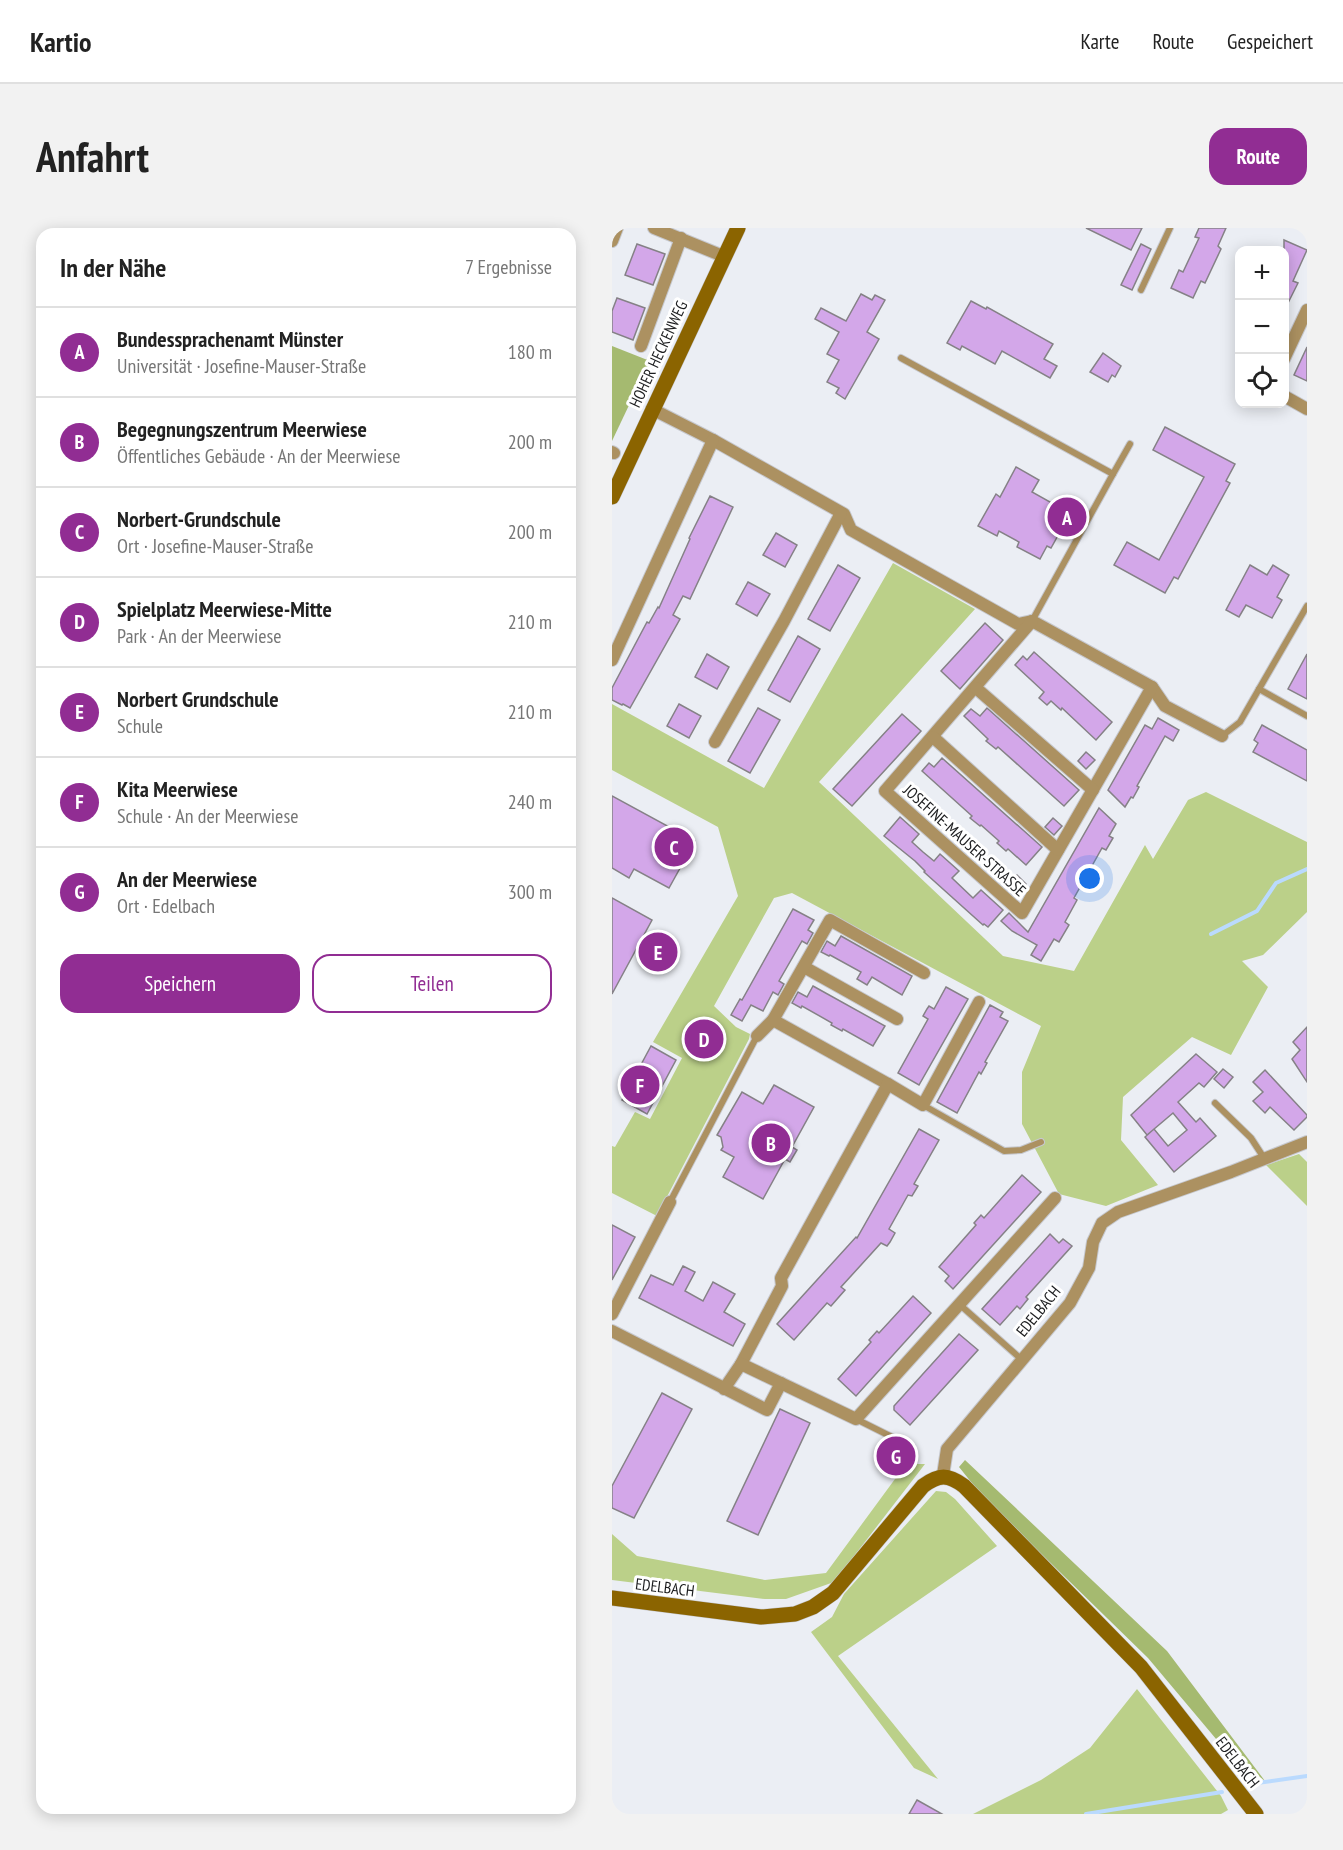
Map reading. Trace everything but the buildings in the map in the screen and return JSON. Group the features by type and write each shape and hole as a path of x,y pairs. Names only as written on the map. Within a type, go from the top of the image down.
{"street":[{"path":"612,242 617,228"},
{"path":"654,228 723,256"},
{"name":"HOHER HECKENWEG","path":"612,497 738,228"},
{"path":"641,346 681,238"},
{"path":"1286,354 1307,310"},
{"path":"1289,399 1307,409"},
{"path":"652,409 713,440 844,514 851,530 1018,624 1032,621 1152,687 1165,706 1222,736"},
{"path":"612,660 713,440"},
{"path":"715,742 842,513"},
{"name":"JOSEFINE-MAUSER-STRASSE","path":"1032,621 885,791 1022,913 1152,687"},
{"path":"976,687 1093,790"},
{"path":"933,737 1058,850"},
{"path":"757,1036 773,1020 830,920 924,973"},
{"path":"804,967 897,1019"},
{"path":"773,1020 923,1105 979,1002"},
{"path":"724,1389 741,1364 782,1286 781,1278 888,1084"},
{"name":"EDELBACH","path":"943,1475 947,1449 1070,1303 1089,1268 1093,1242 1102,1223 1118,1212 1307,1142"},
{"path":"741,1364 856,1419 1054,1198"},
{"path":"612,1314 670,1202"},
{"path":"612,1331 767,1410 781,1383"},
{"name":"EDELBACH","path":"612,1598 761,1617 795,1614 813,1607 833,1593 923,1486 943,1475 953,1478 964,1486 1141,1667 1256,1814"}],"lane":[{"path":"1141,290 1170,228"},
{"path":"901,358 1113,474"},
{"path":"1032,621 1130,444"},
{"path":"1222,736 1240,722 1307,606"},
{"path":"1259,689 1307,716"},
{"path":"670,1202 757,1036"},
{"path":"1215,1102 1251,1138 1264,1159"},
{"path":"923,1105 1004,1151 1021,1150 1041,1142"},
{"path":"959,1304 1021,1359"},
{"path":"856,1419 912,1448"}],"green space":[{"path":"612,346 650,361 612,441"},
{"path":"893,563 975,609 819,782 1003,956 1074,971 1145,845 1153,859 1188,800 1206,792 1307,842 1307,912 1263,955 1242,961 1268,987 1231,1055 1192,1037 1123,1097 1121,1140 1158,1185 1106,1206 1059,1194 1022,1124 1022,1072 1041,1026 792,893 774,898 714,1006 736,1027 750,1034 749,1039 657,1216 612,1193 612,1146 615,1147 635,1112 650,1119 682,1058 653,1042 738,896 718,827 612,770 612,704 764,788"},
{"path":"1299,1154 1307,1162 1307,1206 1266,1165"},
{"path":"965,1460 1167,1651 1265,1781 1227,1752 1148,1658 984,1498 959,1467"},
{"path":"906,1464 925,1464 834,1582 786,1599 765,1599 612,1580 612,1534 637,1556 765,1580 826,1573"},
{"path":"936,1491 946,1492 955,1499 997,1546 838,1656 938,1779 914,1768 811,1632 832,1617 844,1594"},
{"path":"1137,1689 1221,1796 1228,1810 1221,1814 973,1814 1041,1780 1090,1748"}],"waterway":[{"path":"1211,934 1257,911 1276,883 1307,869"},
{"name":"EDELBACH","path":"1250,1784 1307,1776"},
{"name":"EDELBACH","path":"1086,1814 1222,1792"}],"place":[{"name":"Bundessprachenamt Münster","path":"1067,517"},
{"name":"Norbert-Grundschule","path":"674,847"},
{"name":"Norbert Grundschule","path":"658,952"},
{"name":"Spielplatz Meerwiese-Mitte","path":"704,1039"},
{"name":"Kita Meerwiese","path":"640,1085"},
{"name":"Begegnungszentrum Meerwiese","path":"771,1143"},
{"name":"An der Meerwiese","path":"896,1456"}]}
